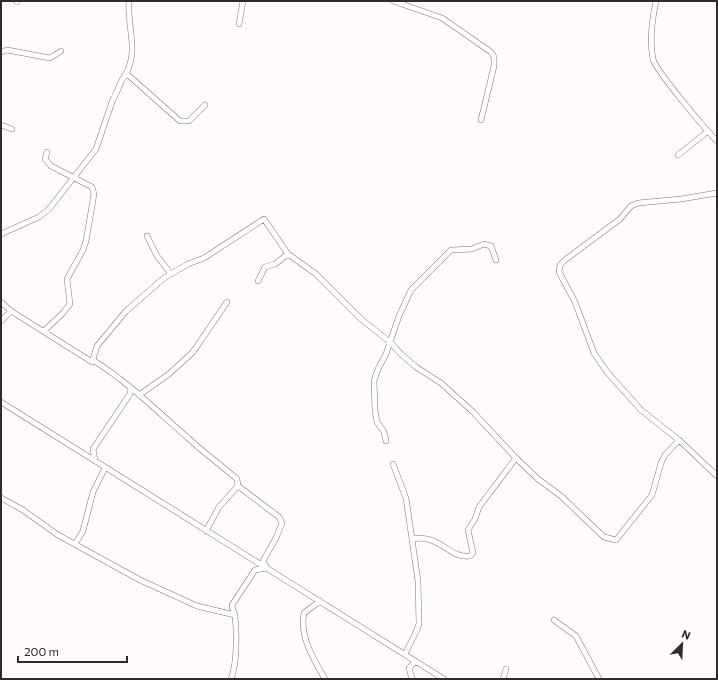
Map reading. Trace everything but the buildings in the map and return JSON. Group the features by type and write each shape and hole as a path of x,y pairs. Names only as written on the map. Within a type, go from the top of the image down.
{"street":[{"path":"1,234 39,217 49,209 96,149 113,99 127,74 132,59 133,50 128,15 129,1"},
{"path":"239,24 243,1"},
{"path":"395,1 442,18 491,52 494,57 494,66 481,120"},
{"path":"656,1 651,26 653,60 707,132 717,141"},
{"path":"1,52 8,50 50,58 61,51"},
{"path":"127,74 180,121 189,121 205,105"},
{"path":"1,125 12,129"},
{"path":"678,155 707,132"},
{"path":"44,331 63,313 70,304 67,279 83,250 92,212 94,190 92,187 51,166 45,159 47,152"},
{"path":"717,193 681,199 638,203 631,206 620,219 560,265 559,272 575,302 594,353 607,372 641,410 679,440 717,476"},
{"path":"92,362 97,346 126,311 171,274 188,264 204,258 264,219 288,254 316,274 361,319 390,342 416,367 441,383 472,411 538,479 561,496 604,537 616,540 652,495 661,463 665,455 679,440"},
{"path":"147,236 171,274"},
{"path":"386,441 384,432 377,422 374,381 399,316 411,290 451,250 472,249 484,244 491,246 496,260"},
{"path":"258,281 265,267 275,264 288,254"},
{"path":"1,302 11,311 92,362 93,360 104,367 131,388 189,440 237,479 238,486 281,520 281,528 263,560 267,568"},
{"path":"130,394 138,394 169,374 193,352 227,302"},
{"path":"1,321 11,311"},
{"path":"94,461 93,449 130,394 131,388"},
{"path":"1,402 444,679"},
{"path":"412,539 419,538 437,542 454,553 464,557 470,556 473,553 468,530 475,519 478,506 516,458"},
{"path":"393,464 406,498 418,581 418,624 416,632 405,654"},
{"path":"75,544 83,531 93,492 105,468"},
{"path":"206,531 219,507 238,486"},
{"path":"1,498 75,544 140,580 197,606 235,614"},
{"path":"231,679 234,667 235,614 232,605 255,570 267,568"},
{"path":"320,601 304,613 302,622 307,643 325,679"},
{"path":"554,620 576,636 599,679"},
{"path":"412,679 409,668 415,662"},
{"path":"503,679 506,669"}]}
